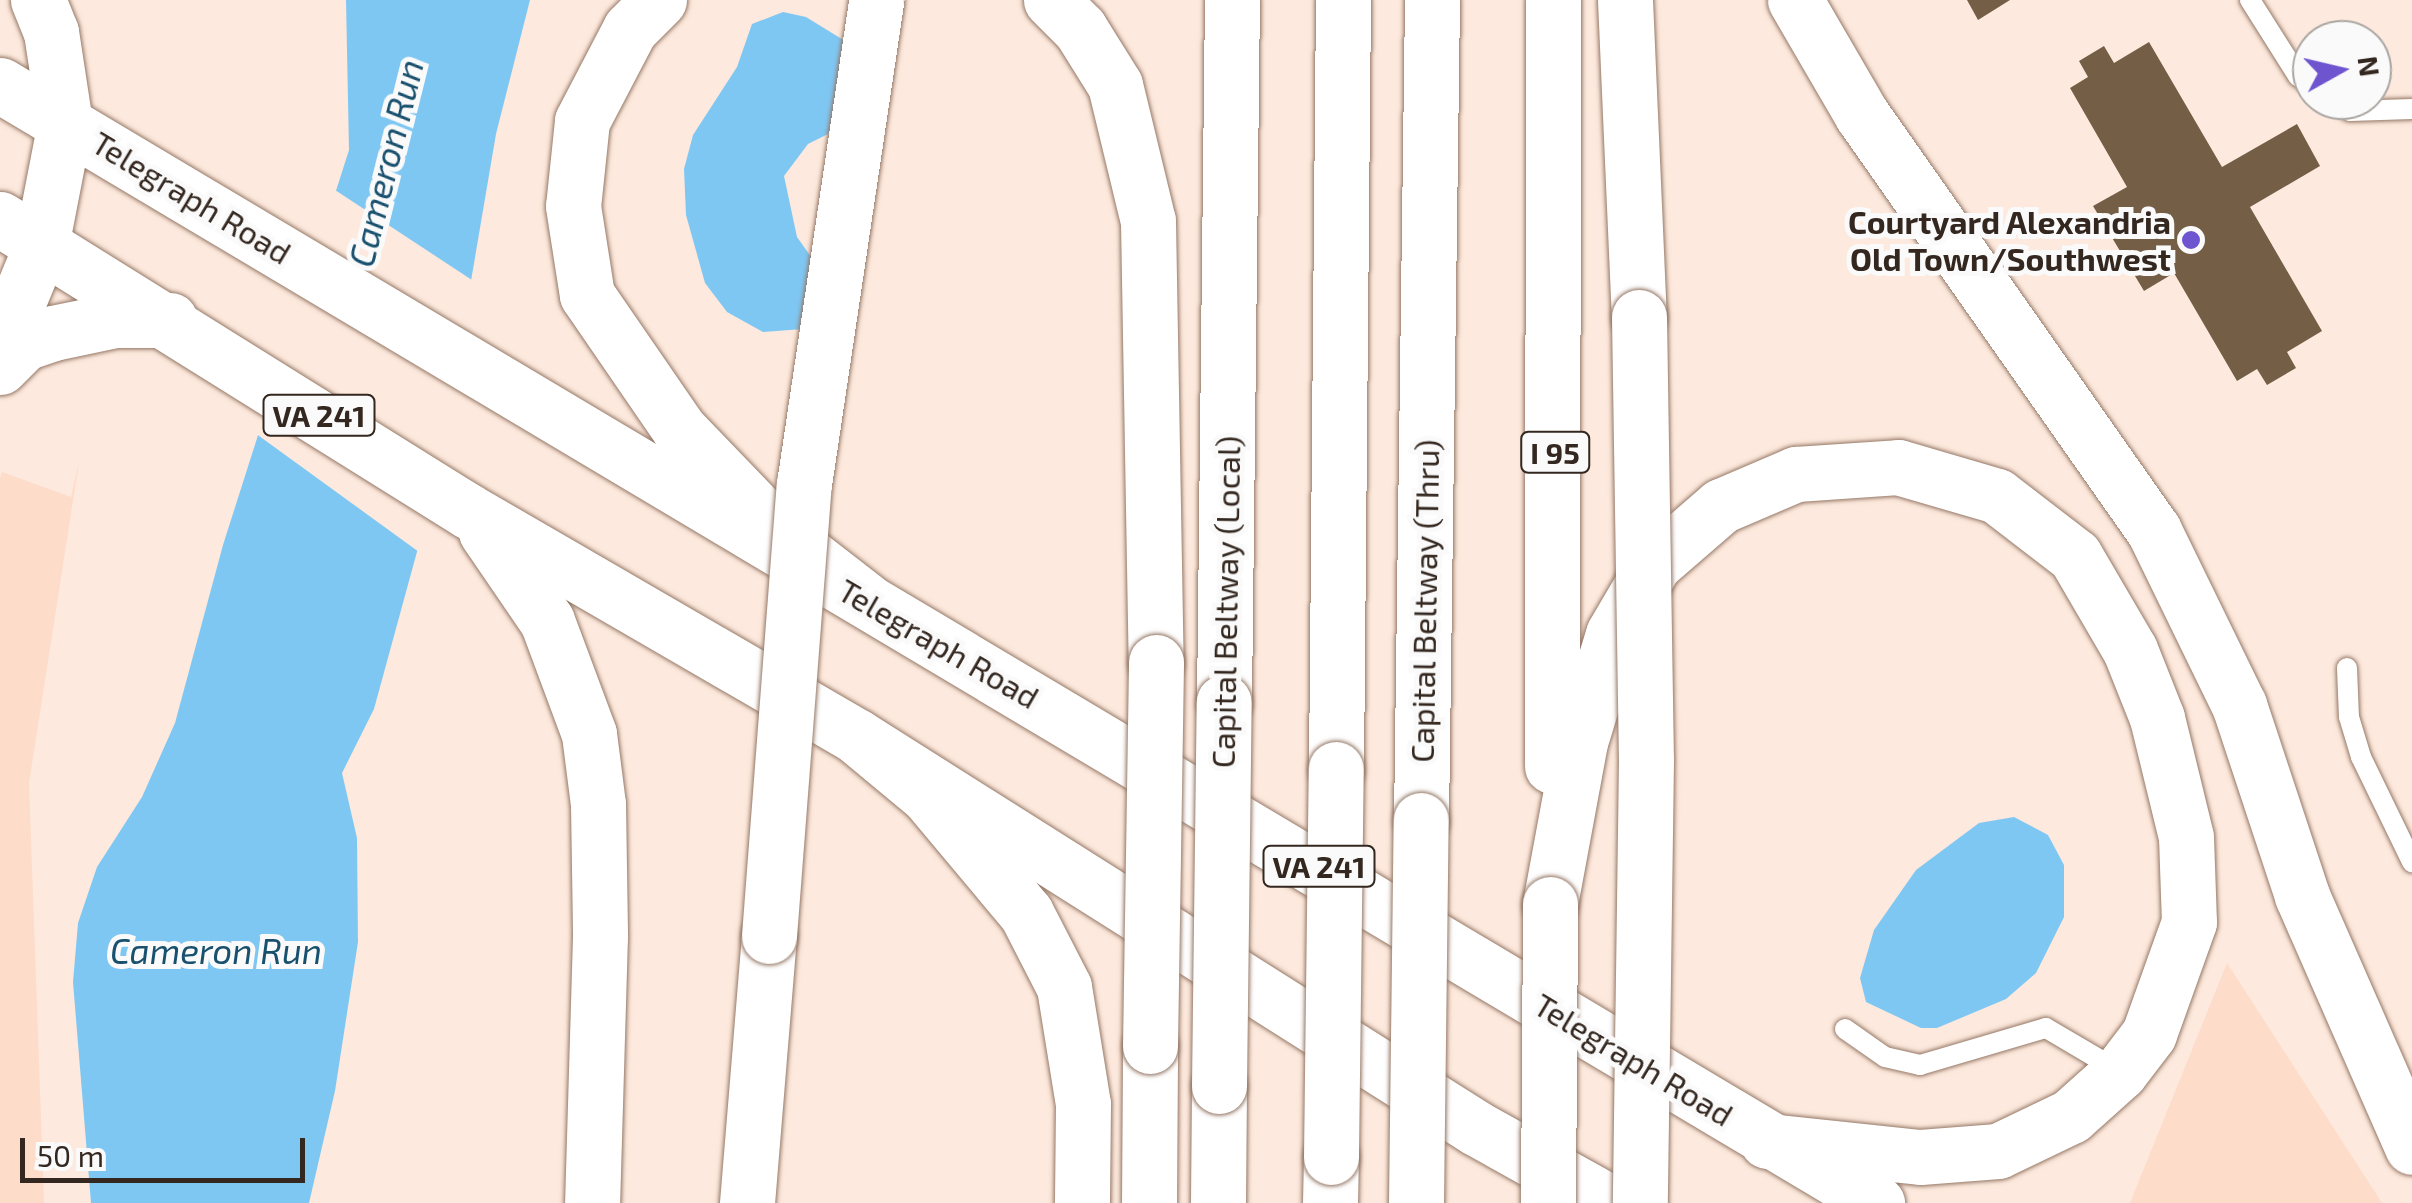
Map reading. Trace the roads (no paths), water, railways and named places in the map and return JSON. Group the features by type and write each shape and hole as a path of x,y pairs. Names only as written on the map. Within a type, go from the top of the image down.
{"main road":[{"path":"0,346 21,232 65,123 52,32 38,0"},
{"path":"659,0 630,29 582,121 573,206 587,294 679,429 777,531 866,600"},
{"path":"747,1203 804,484 876,0"},
{"path":"1051,0 1080,29 1115,85 1148,221 1156,662 1149,1203"},
{"name":"Capital Beltway (Local)","path":"1218,1203 1232,0"},
{"path":"1330,1180 1342,0"},
{"name":"Capital Beltway (Thru)","path":"1416,1203 1432,0"},
{"name":"I 95","path":"1548,1203 1553,0"},
{"path":"1625,0 1639,318 1646,760 1640,1203"},
{"path":"1795,0 1862,115 2154,531 2239,705 2302,896 2412,1147"},
{"name":"Telegraph Road","path":"0,85 148,168 495,381 1308,859 1877,1203"},
{"name":"VA 241","path":"21,232 109,306 170,320 468,510 856,736 1476,1128 1611,1203"},
{"path":"0,367 24,343 109,306"},
{"path":"1550,904 1598,676 1632,594 1674,543 1721,506 1796,474 1898,467 1965,482 2037,522 2075,556 2130,650 2174,777 2186,837 2189,922 2166,1001 2120,1072 2070,1116 1998,1151 1920,1157 1767,1140"},
{"path":"468,510 512,561 547,621 589,734 598,804 600,936 592,1203"},
{"path":"856,736 928,796 1026,913 1064,987 1082,1104 1082,1203"},
{"path":"767,1203 769,936"}],"lane":[{"path":"2250,0 2292,66"},
{"path":"2347,668 2350,717 2361,756 2412,862"},
{"path":"1845,1030 1885,1057 1920,1065 2046,1028 2120,1072"}],"water":[{"name":"Cameron Run","path":"346,0 530,0 496,134 438,475 374,709 342,773 357,838 358,942 335,1091 309,1203 91,1203 73,982 78,923 97,867 142,797 175,723 223,545 349,150"},
{"path":"783,12 806,17 845,41 842,127 808,144 784,176 797,237 814,261 803,329 763,332 727,312 705,283 686,215 684,169 693,135 737,67 752,24"},
{"path":"2014,817 2048,835 2064,865 2064,917 2036,973 2006,999 1937,1028 1921,1028 1866,1002 1860,978 1874,930 1916,870 1979,823"}],"place":[{"name":"Courtyard Alexandria Old Town/Southwest","path":"2191,240"}]}
